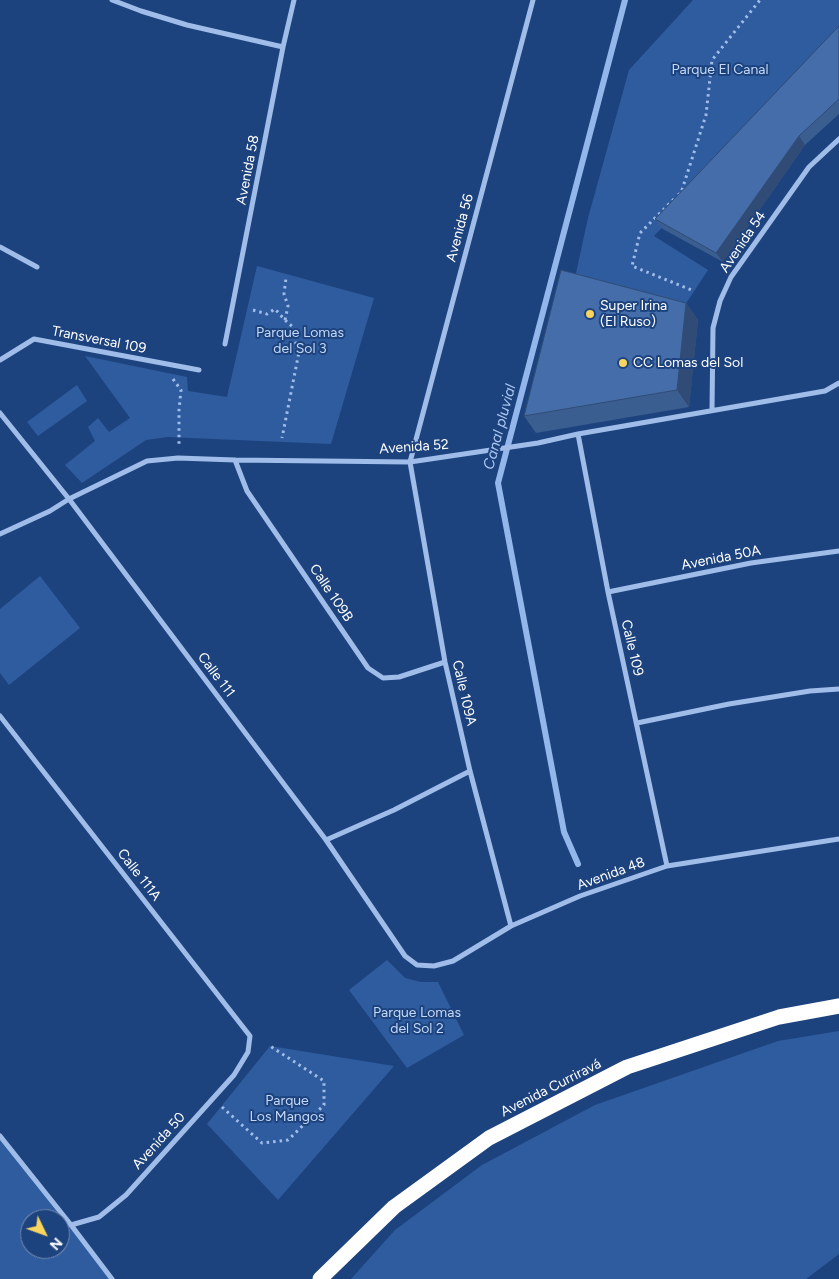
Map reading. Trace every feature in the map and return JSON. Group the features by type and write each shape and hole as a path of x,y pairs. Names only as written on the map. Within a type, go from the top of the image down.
{"highway":[{"name":"Avenida Curriravá","path":"320,1279 394,1206 489,1138 628,1067 780,1018 839,1006"}],"street":[{"path":"112,0 140,12 187,25 283,47"},
{"name":"Avenida 58","path":"225,344 283,47 294,0"},
{"name":"Avenida 56","path":"410,462 533,0"},
{"name":"Avenida 54","path":"712,410 713,328 720,301 731,277 809,167 839,138"},
{"path":"0,247 37,267"},
{"name":"Transversal 109","path":"0,360 34,339 199,370"},
{"name":"Avenida 52","path":"0,534 50,511 69,499 147,461 178,458 410,462 538,443 578,434 825,391 839,383"},
{"name":"Calle 111","path":"0,413 69,499 326,840 406,956"},
{"name":"Calle 109","path":"578,434 608,592 668,866"},
{"name":"Calle 109B","path":"235,460 247,491 368,668 383,678 400,677 445,662"},
{"name":"Calle 109A","path":"410,462 445,662 470,771 512,926"},
{"name":"Avenida 50A","path":"608,592 751,563 839,551"},
{"path":"637,723 728,704 810,691 839,689"},
{"name":"Calle 111A","path":"0,716 250,1036 248,1052"},
{"path":"326,840 394,810 470,771"},
{"name":"Avenida 48","path":"406,956 417,965 434,966 453,961 512,926 580,896 668,866 839,839"},
{"name":"Avenida 50","path":"71,1225 99,1217 126,1195 234,1075 248,1052"},
{"path":"0,1136 112,1279"}],"path":[{"path":"694,291 632,266 640,233 680,193 706,115 712,60 760,0"},
{"path":"284,320 288,306 284,294 286,278"},
{"path":"253,310 267,314 276,309 284,320 295,329 296,345 299,352 282,438"},
{"path":"159,362 181,390 178,458"},
{"path":"222,1106 262,1143 288,1140 324,1105 324,1081 270,1046"}],"green space":[{"name":"Parque El Canal","path":"693,0 839,0 839,42 654,236 708,270 681,311 573,287 588,218 629,70"},
{"name":"Parque Lomas del Sol 3","path":"257,266 374,298 331,444 167,437 146,440 82,483 65,465 95,441 88,427 98,418 109,432 130,418 85,356 187,377 188,391 227,397"},
{"path":"77,385 87,401 38,436 27,422"},
{"path":"40,576 80,628 9,685 0,673 0,609"},
{"name":"Parque Lomas del Sol 2","path":"387,960 405,978 421,982 438,982 464,1035 407,1068 349,990"},
{"path":"839,1031 839,1254 806,1279 351,1279 395,1230 482,1165 595,1105 778,1041"},
{"name":"Parque Los Mangos","path":"270,1046 394,1066 278,1200 207,1124"},
{"path":"0,1137 57,1209 20,1209 20,1259 70,1259 70,1225 113,1279 0,1279"}],"building":[{"path":"839,26 839,99 799,136 716,253 655,219"},
{"name":"CC Lomas del Sol","path":"561,270 686,303 677,390 524,416"}],"waterway":[{"name":"Canal pluvial","path":"578,864 564,832 498,483 625,0"}],"place":[{"name":"Super Irina (El Ruso)","path":"590,314"},
{"name":"CC Lomas del Sol","path":"623,363"}]}
